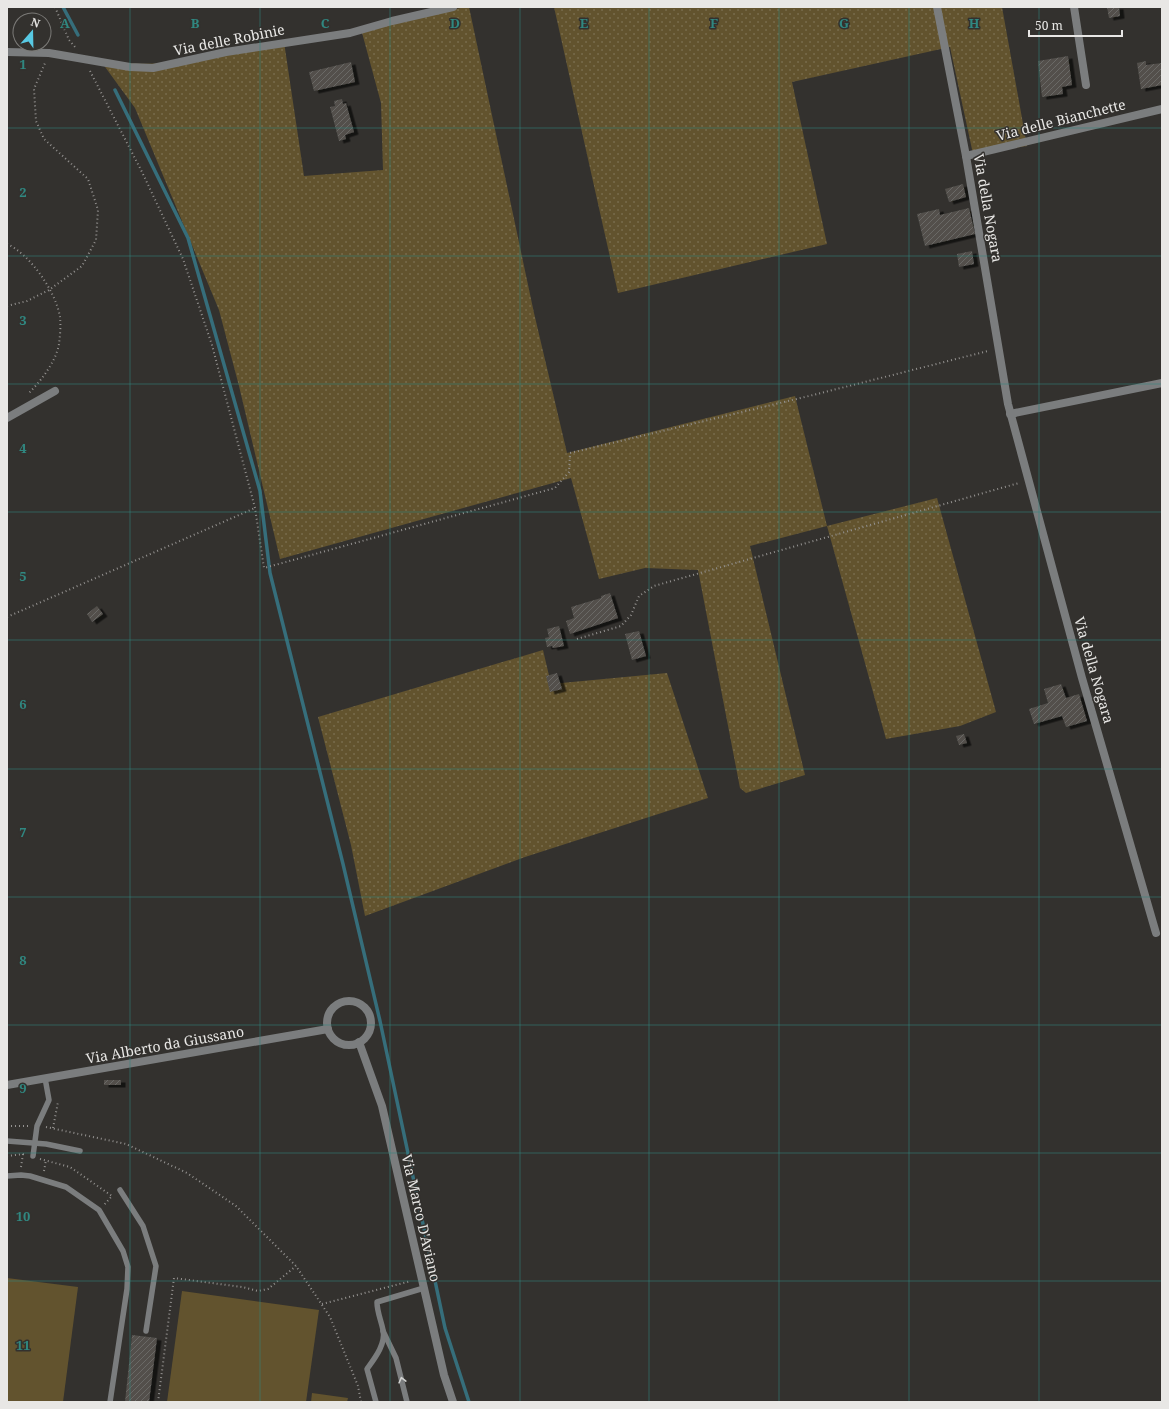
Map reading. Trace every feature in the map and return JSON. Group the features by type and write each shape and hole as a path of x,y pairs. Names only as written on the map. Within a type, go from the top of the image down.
{"street":[{"name":"Via delle Robinie","path":"7,52 49,53 130,68 153,68 226,52 350,33 392,21 453,7"},
{"name":"Via della Nogara","path":"937,7 966,156 1010,414 1082,678 1156,932"},
{"path":"1074,7 1086,85"},
{"name":"Via delle Bianchette","path":"966,156 1162,109"},
{"path":"1010,414 1162,383"},
{"path":"7,418 55,391"},
{"path":"345,1001 360,1004 366,1008 371,1022 367,1036 359,1042 348,1045 342,1043 336,1040 328,1029 329,1015 338,1004 345,1001"},
{"name":"Via Alberto da Giussano","path":"7,1085 328,1029"},
{"name":"Via Marco D'Aviano","path":"359,1042 382,1106 444,1375 453,1402"}],"lane":[{"path":"33,1156 37,1126 49,1100 45,1078"},
{"path":"7,1141 35,1143 80,1150"},
{"path":"7,1176 21,1175 42,1179 66,1187 99,1210 123,1251 128,1267 110,1402"},
{"path":"120,1190 143,1226 156,1266 146,1331"},
{"path":"407,1402 396,1358 383,1331 377,1313 377,1302 424,1288"},
{"path":"376,1402 367,1370 380,1349 383,1331"}],"path":[{"path":"55,7 69,40 84,59 142,172 182,260 212,345 255,508 264,568 555,488 569,472 570,453 805,397 998,348"},
{"path":"7,306 27,300 50,290 82,266 96,240 98,210 88,179 44,139 36,121 34,89 49,53"},
{"path":"7,244 32,262 50,290 60,317 59,346 53,360 40,379 24,397"},
{"path":"577,639 621,626 631,615 639,596 654,586 1029,480"},
{"path":"7,617 255,508"},
{"path":"7,1126 37,1126 126,1144 187,1173 236,1206 296,1266 322,1304 335,1330 358,1386 361,1402"},
{"path":"21,1175 23,1154"},
{"path":"7,1156 23,1154 70,1167 112,1196 99,1210"},
{"path":"42,1179 46,1160"},
{"path":"158,1402 174,1278 242,1287 258,1291 268,1289 296,1266"},
{"path":"322,1304 421,1278"}],"shaded area":[{"path":"469,7 534,313 567,453 795,396 827,526 750,546 805,775 746,793 740,788 698,570 645,568 599,579 571,478 280,559 239,386 219,310 135,108 100,60 146,64 193,60 284,42 304,176 383,170 381,103 361,29"},
{"path":"554,7 1002,7 1027,146 973,154 950,47 792,82 827,244 618,293"},
{"path":"937,498 996,712 960,726 886,739 827,526"},
{"path":"543,650 551,684 667,673 708,798 525,857 365,916 351,845 318,717"},
{"path":"7,1278 78,1287 63,1402 7,1402"},
{"path":"182,1291 319,1310 306,1402 167,1402"},
{"path":"312,1393 348,1398 347,1402 311,1402"}],"building":[{"path":"1107,7 1119,7 1120,16 1109,18"},
{"path":"1068,56 1072,85 1062,87 1063,94 1042,97 1038,61"},
{"path":"1146,61 1146,65 1162,63 1162,85 1141,89 1137,63"},
{"path":"351,62 355,82 314,91 309,72"},
{"path":"342,99 343,104 346,103 354,132 345,135 346,139 339,141 330,107 335,106 334,101"},
{"path":"963,184 966,197 949,202 945,189"},
{"path":"969,208 975,234 925,246 917,214 939,209 940,215"},
{"path":"972,251 974,264 959,267 957,254"},
{"path":"610,593 618,618 570,634 566,621 574,618 571,607 601,598 601,596"},
{"path":"97,606 103,614 92,622 87,614"},
{"path":"559,626 564,646 553,648 552,646 547,647 545,638 549,637 547,629"},
{"path":"639,631 646,656 632,660 625,634"},
{"path":"557,673 562,689 550,692 546,676"},
{"path":"1061,684 1066,698 1079,694 1087,721 1066,727 1062,716 1034,724 1029,709 1048,703 1044,689"},
{"path":"964,734 967,743 959,745 956,736"},
{"path":"104,1080 121,1080 121,1085 104,1085"},
{"path":"132,1335 157,1338 149,1402 125,1402"}],"waterway":[{"path":"63,7 78,35"},
{"path":"115,90 188,238 260,491 270,573 343,864 380,1021 445,1328 469,1402"}]}
